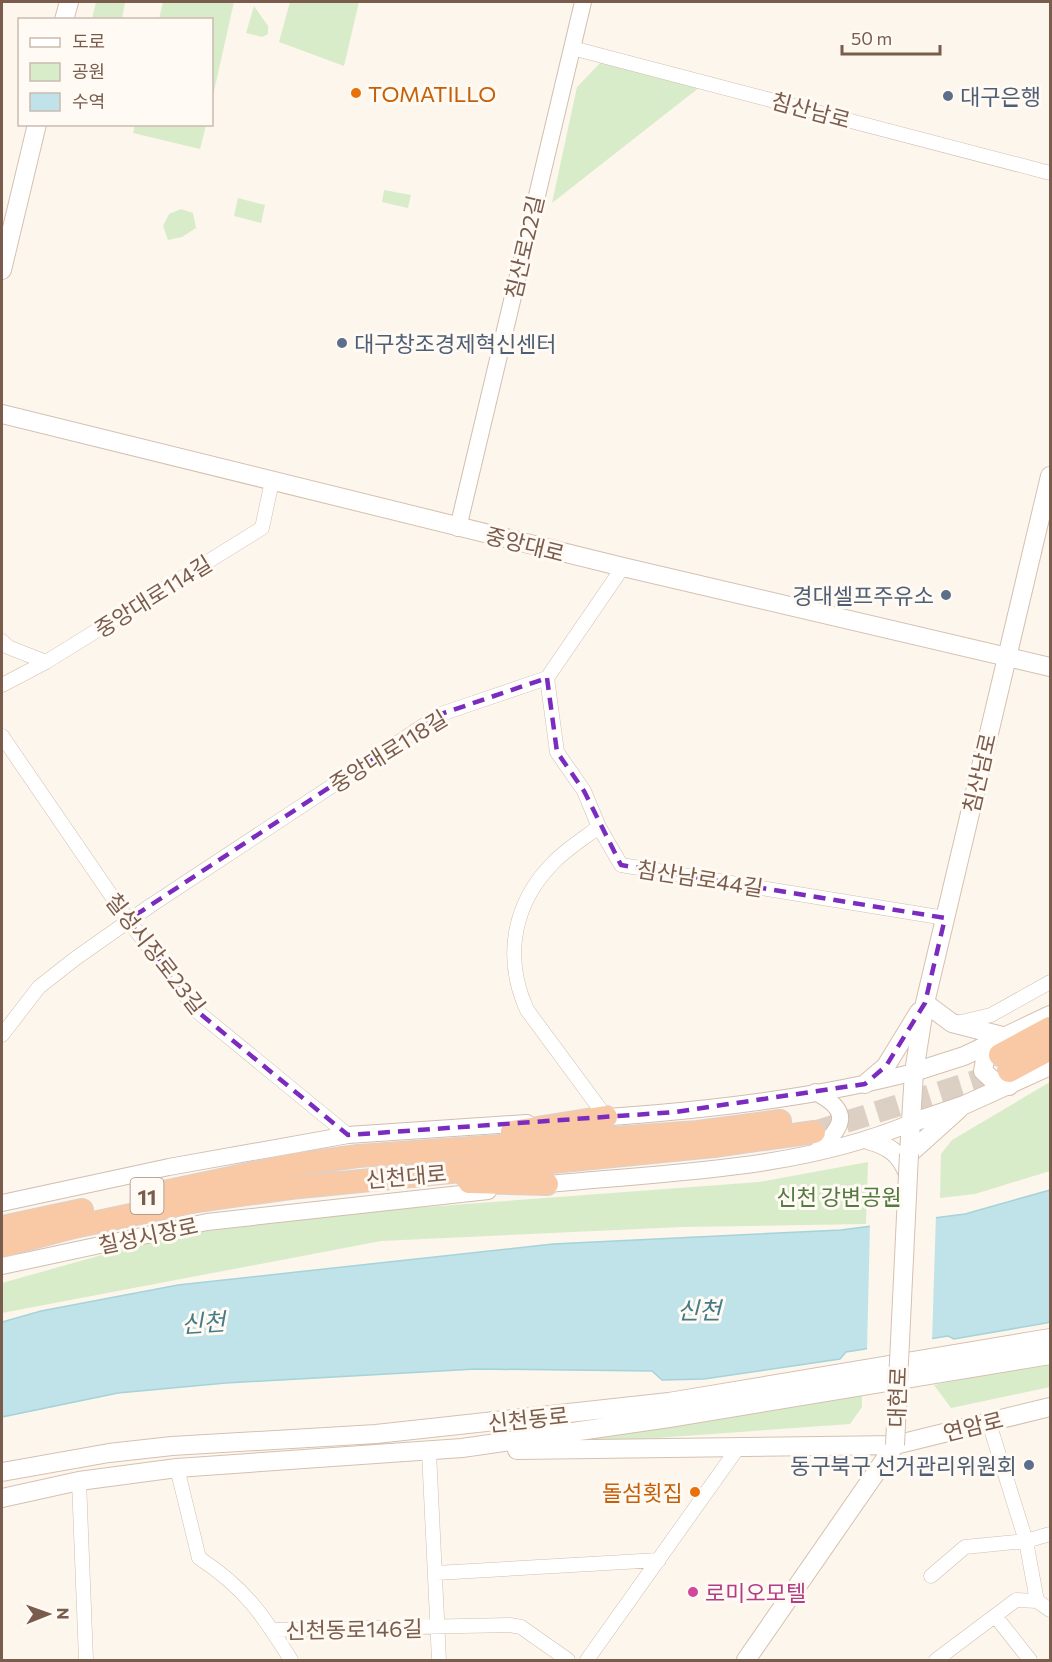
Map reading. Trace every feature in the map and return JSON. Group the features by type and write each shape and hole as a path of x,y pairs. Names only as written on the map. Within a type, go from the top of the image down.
{"highway":[{"path":"1006,1062 1050,1028"},
{"path":"1006,1062 1050,1049"},
{"path":"358,1156 606,1117"},
{"name":"신천대로","path":"2,1227 292,1165 358,1156 698,1132 814,1133"},
{"name":"신천대로","path":"2,1246 196,1201 290,1188 714,1146 814,1133"},
{"path":"369,1180 547,1184"}],"main road":[{"path":"65,18 69,2"},
{"path":"2,270 37,126"},
{"name":"중앙대로","path":"2,414 458,528 1050,667"},
{"name":"침산남로","path":"911,1123 914,1072 925,1003 1050,476"},
{"path":"865,1084 886,1066 925,1003 1006,1062"},
{"path":"868,1140 884,1144 903,1154 964,1105 1050,1015"},
{"path":"914,1072 964,1056 1050,1066"},
{"path":"911,1123 964,1105"},
{"name":"대현로","path":"746,1660 895,1445 908,1174 903,1154 911,1123"},
{"name":"신천동로","path":"2,1472 109,1453 172,1446 376,1434 657,1404 807,1381 1050,1338"},
{"name":"신천동로","path":"2,1498 79,1481 177,1468 429,1452 669,1418 1050,1355"},
{"name":"연암로","path":"429,1452 740,1445 895,1445 1050,1407"}],"street":[{"name":"침산로22길","path":"458,528 583,2"},
{"name":"침산남로","path":"572,48 1050,173"},
{"name":"중앙대로114길","path":"2,685 45,662 262,528 272,481"},
{"path":"547,678 623,567"},
{"path":"2,641 8,647 45,662"},
{"name":"침산남로44길","path":"547,678 557,752 584,791 599,827 621,865 945,918"},
{"name":"중앙대로118길","path":"128,921 441,714 547,678"},
{"name":"칠성시장로23길","path":"2,736 128,921 198,1012 348,1135"},
{"path":"599,827 555,861 524,900 513,955 521,996 527,1010 606,1117"},
{"path":"2,1035 39,987 128,921"},
{"path":"952,1023 991,1015 1050,982"},
{"path":"2,1203 169,1167 348,1135 675,1112 865,1084 914,1072"},
{"path":"814,1133 838,1132 841,1117 832,1101 815,1092"},
{"name":"칠성시장로","path":"2,1266 207,1222 547,1184 709,1172 814,1133 868,1140 911,1123"},
{"path":"989,1423 1026,1540 1037,1601"},
{"path":"587,1660 740,1445"},
{"name":"신천동로146길","path":"429,1452 439,1660"},
{"name":"신천동로146길","path":"177,1468 199,1558 224,1574 251,1599 273,1630 510,1625 521,1627 568,1660"},
{"path":"79,1481 86,1660"},
{"path":"931,1576 965,1547 1026,1540 1050,1534"},
{"path":"436,1573 659,1560"},
{"path":"936,1660 1016,1600 1037,1601 1050,1610"},
{"path":"996,1617 1030,1660"},
{"path":"273,1630 291,1660"},
{"path":"949,1649 958,1660"}],"highlighted area":[{"path":"547,678 557,752 584,791 621,865 945,918 925,1003 886,1066 865,1084 675,1112 348,1135 198,1012 128,920 441,714"}],"green space":[{"path":"96,2 125,2 122,18 92,18"},
{"path":"163,2 234,2 213,96 213,18 159,18"},
{"path":"290,2 359,2 344,66 279,42"},
{"path":"254,6 268,26 268,34 262,37 246,33"},
{"path":"606,57 705,83 552,203 577,87"},
{"path":"135,126 206,126 200,149 133,133"},
{"path":"384,190 411,195 408,208 382,202"},
{"path":"238,198 265,205 261,223 234,216"},
{"path":"181,209 193,213 196,228 182,237 168,240 163,226 169,214"},
{"name":"신천 강변공원","path":"1050,1082 1050,1171 975,1194 940,1198 941,1154 952,1140"},
{"name":"신천 강변공원","path":"868,1162 866,1224 682,1227 381,1241 2,1313 2,1283 173,1235 385,1210 759,1182"},
{"path":"1050,1361 1050,1387 951,1408 934,1385"},
{"path":"862,1395 862,1407 850,1424 546,1446 543,1442"}],"water":[{"name":"신천","path":"1050,1190 1050,1322 1046,1323 954,1339 948,1336 846,1352 840,1359 704,1379 662,1380 652,1371 476,1369 226,1383 118,1393 2,1417 2,1322 41,1311 178,1285 553,1244 841,1230 965,1214"}],"pier":[{"path":"936,1214 932,1341 867,1351 870,1223"}],"tunnel":[{"path":"814,1132 1007,1071"}],"place":[{"name":"TOMATILLO","path":"356,93"},
{"name":"대구은행","path":"948,96"},
{"name":"대구창조경제혁신센터","path":"342,343"},
{"name":"경대셀프주유소","path":"946,595"},
{"name":"동구북구 선거관리위원회","path":"1029,1465"},
{"name":"돌섬횟집","path":"695,1492"},
{"name":"로미오모텔","path":"693,1592"}]}
